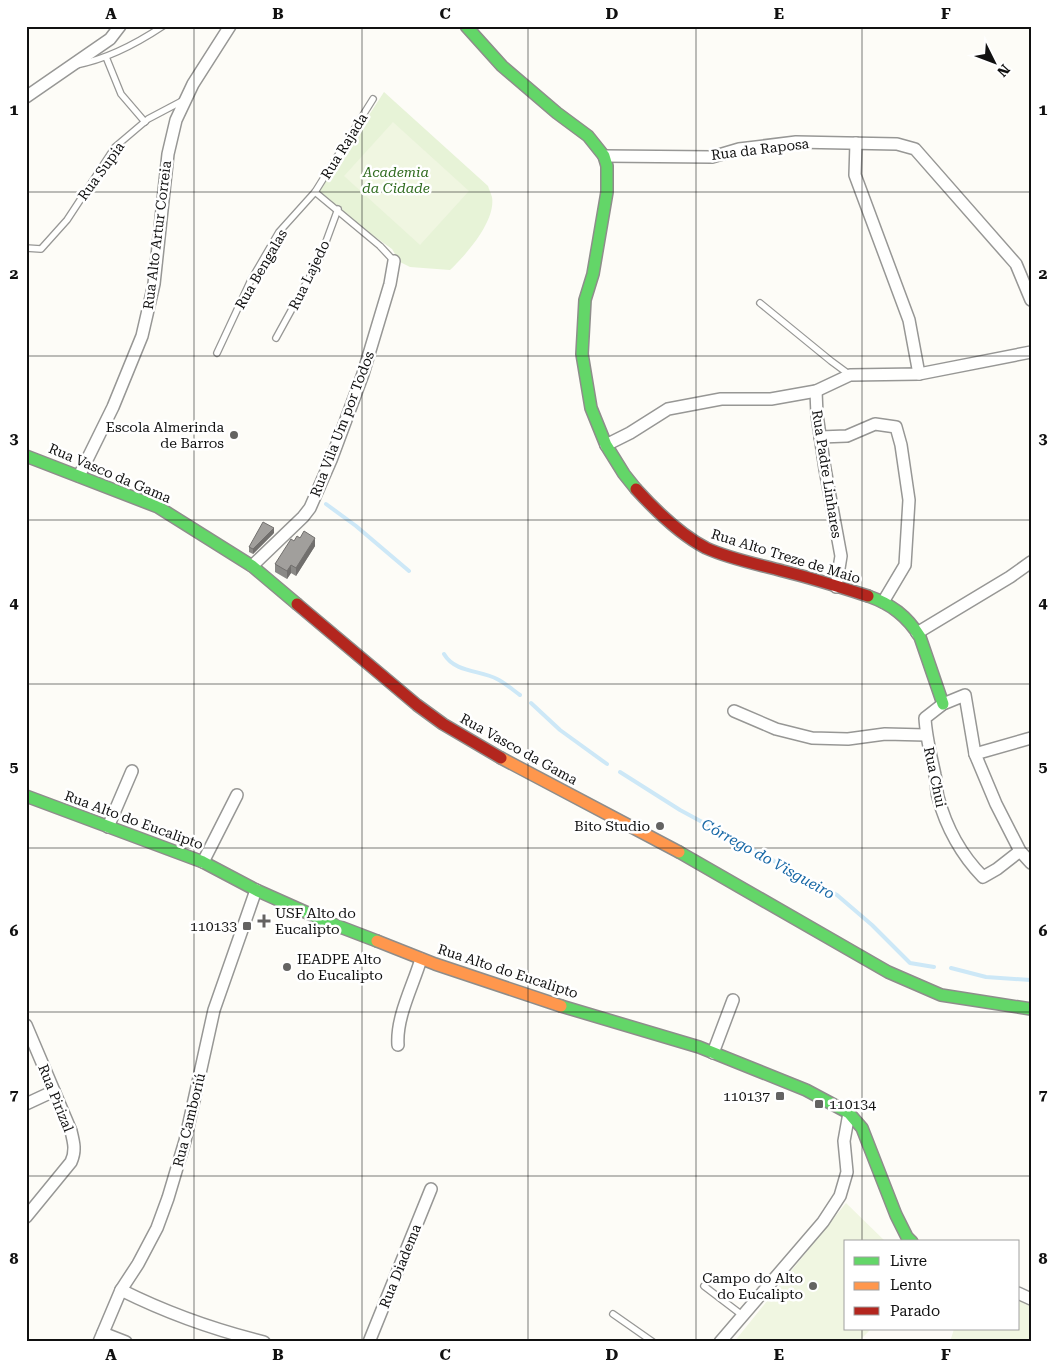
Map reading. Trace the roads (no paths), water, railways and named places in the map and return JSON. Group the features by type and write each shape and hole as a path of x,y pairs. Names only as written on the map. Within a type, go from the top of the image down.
{"street":[{"path":"26,97 110,39 120,26"},
{"name":"Rua Alto Artur Correia","path":"79,476 113,407 142,336 148,315 156,268 168,154 176,120 207,61 230,26"},
{"path":"466,26 502,66 557,113 588,136 604,156"},
{"name":"Rua da Raposa","path":"604,156 712,157 739,149 796,142 897,144 915,149 1016,264 1031,300"},
{"path":"856,143 855,175 909,320 919,374"},
{"name":"Rua Alto Treze de Maio","path":"604,156 607,166 607,192 594,265 585,300 582,354 590,408 606,445 624,474 637,490 670,523 705,547 726,556 884,602 898,610 917,633 943,704"},
{"name":"Rua Vila Um por Todos","path":"252,566 310,508 362,374 390,284 394,261"},
{"path":"606,445 630,433 668,409 721,400 771,399 816,391 850,374 919,374 1031,352"},
{"name":"Rua Padre Linhares","path":"816,391 820,438 841,556 836,587"},
{"path":"820,438 848,436 875,424 896,427 902,445 909,500 904,565 884,602"},
{"name":"Rua Vasco da Gama","path":"26,456 158,507 252,566 417,705 443,724 604,814 694,860 888,972 941,995 975,1002 1031,1009"},
{"path":"917,633 1010,577 1031,562"},
{"name":"Rua Chui","path":"975,754 965,695 943,704 925,718 926,736 935,775 937,795 944,817 976,870 983,877 997,869 1020,851"},
{"path":"734,712 776,729 812,738 848,739 885,734 926,736"},
{"path":"1031,738 975,754 996,804 1020,851 1031,863"},
{"path":"108,827 132,771"},
{"path":"203,862 236,795"},
{"name":"Rua Alto do Eucalipto","path":"26,796 169,848 203,862 256,890 330,923 421,958 538,999 633,1026 713,1053 806,1090 849,1114 862,1128 896,1215 910,1240"},
{"name":"Rua Camboriú","path":"101,1337 121,1290 138,1264 157,1228 168,1198 186,1142 214,1010 256,890"},
{"path":"398,1045 397,1032 401,1014 413,985 421,958"},
{"path":"713,1053 733,1000"},
{"name":"Rua Pirizal","path":"26,1025 71,1131 75,1147 72,1162 26,1217"},
{"path":"26,1104 54,1091"},
{"path":"720,1342 742,1314 823,1222 840,1196 846,1181 847,1172 844,1141 849,1114"},
{"name":"Rua Diadema","path":"369,1342 431,1189"},
{"path":"121,1290 196,1322 264,1342"},
{"path":"101,1337 126,1342"}],"lane":[{"path":"69,66 92,62 128,48 163,26"},
{"path":"106,57 121,94 145,122"},
{"name":"Rua Supia","path":"26,248 40,249 67,220 115,147 145,122 186,99"},
{"name":"Rua Rajada","path":"315,192 373,100"},
{"path":"315,192 338,209 394,261"},
{"name":"Rua Bengalas","path":"217,353 251,280 279,232 315,192"},
{"name":"Rua Lajedo","path":"276,338 320,258 338,209"},
{"path":"760,303 831,361 850,374"},
{"path":"704,1286 742,1314"},
{"path":"613,1314 653,1342"}],"waterway":[{"name":"Córrego do Visgueiro","path":"326,504 356,526 409,571"},
{"name":"Córrego do Visgueiro","path":"444,654 455,665 491,676 520,695"},
{"name":"Córrego do Visgueiro","path":"531,703 560,730 607,764"},
{"name":"Córrego do Visgueiro","path":"620,772 680,810 837,895 872,925 910,963 934,967"},
{"name":"Córrego do Visgueiro","path":"951,968 986,977 1031,980"}],"place":[{"name":"Escola Almerinda de Barros","path":"234,435"},
{"name":"Bito Studio","path":"660,826"},
{"name":"USF Alto do Eucalipto","path":"264,921"},
{"name":"110133","path":"247,926"},
{"name":"IEADPE Alto do Eucalipto","path":"287,967"},
{"name":"110137","path":"780,1096"},
{"name":"110134","path":"819,1104"},
{"name":"Campo do Alto do Eucalipto","path":"813,1286"}],"park label":[{"name":"Academia da Cidade","path":"396,180"}]}
